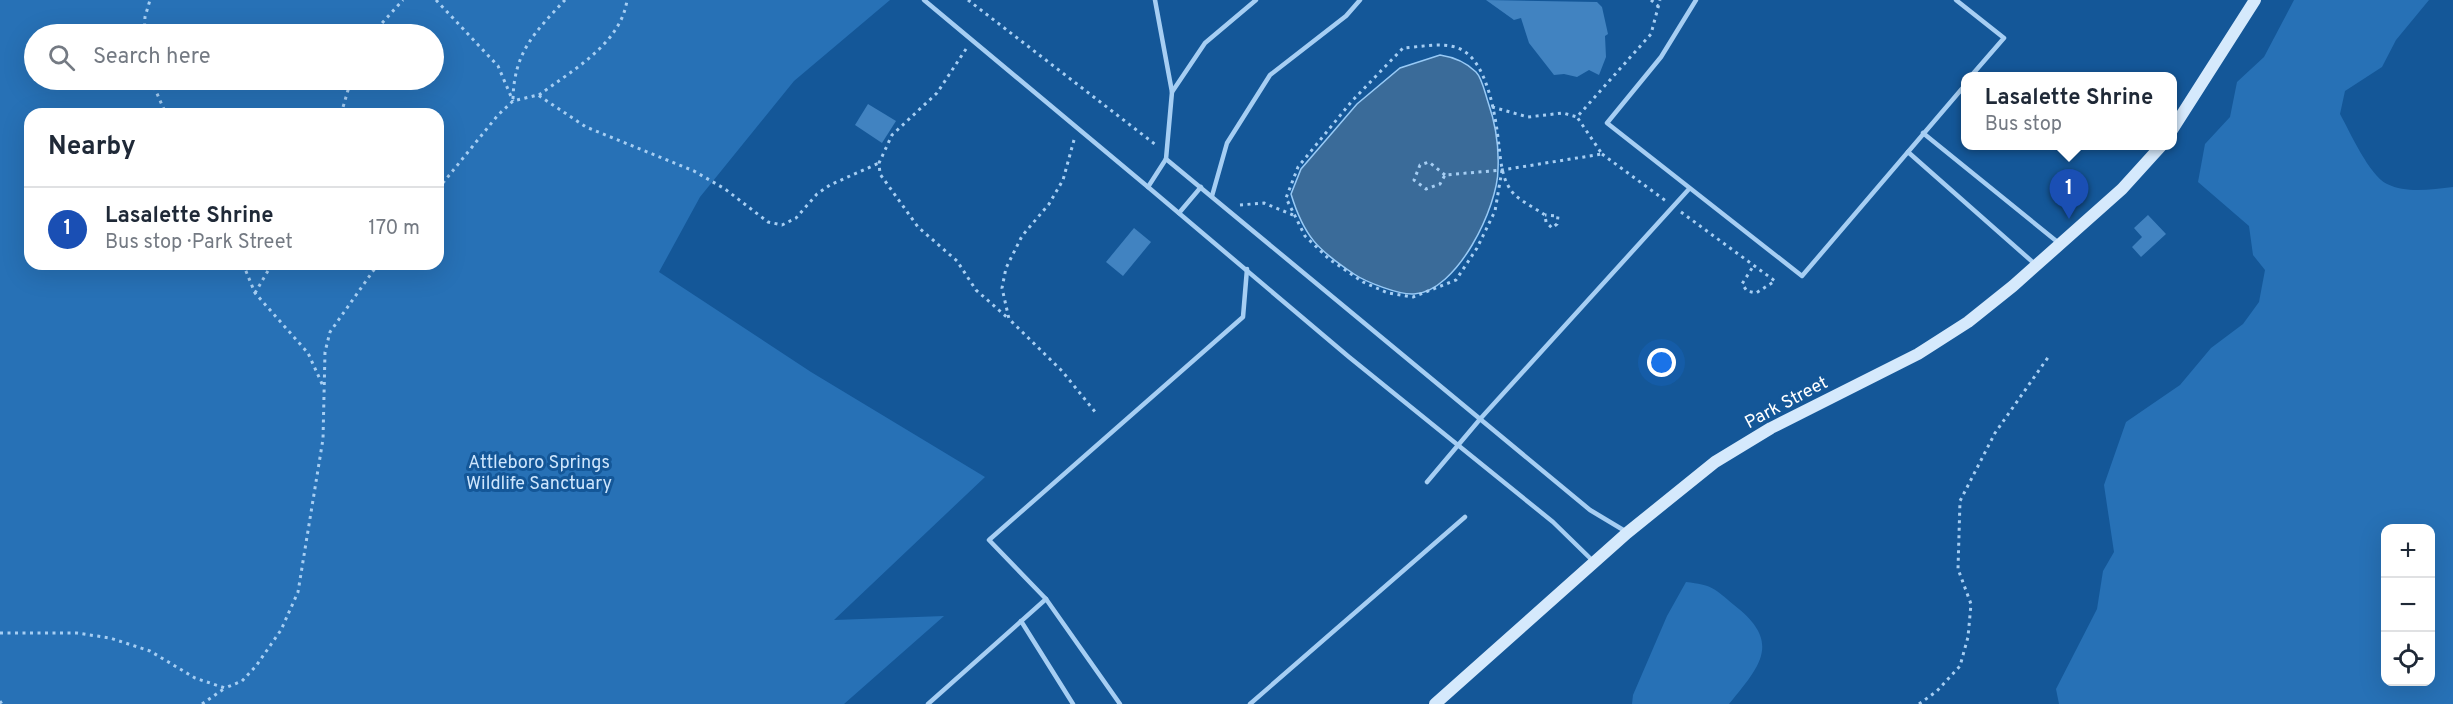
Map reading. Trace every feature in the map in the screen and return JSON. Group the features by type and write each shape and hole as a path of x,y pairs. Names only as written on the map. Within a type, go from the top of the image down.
{"main road":[{"path":"2177,122 2254,0"},
{"name":"Park Street","path":"1435,704 1627,533 1715,462 1771,428 1918,354 1968,322 2037,266 2122,189 2157,150"}],"lane":[{"path":"924,0 1349,357 1553,522 1594,562"},
{"path":"1148,187 1166,159 1172,92 1155,0"},
{"path":"1172,92 1205,43 1256,0"},
{"path":"1212,196 1227,143 1270,75 1346,16 1360,0"},
{"path":"1695,0 1661,57 1607,123 1802,276 1961,89"},
{"path":"1956,0 2004,38 1974,72"},
{"path":"1923,133 2060,244"},
{"path":"1908,152 2037,266"},
{"path":"1166,159 1590,510 1627,533"},
{"path":"1179,213 1201,186"},
{"path":"1427,482 1481,418 1689,189"},
{"path":"1120,704 1046,599 989,540 1243,317 1247,269"},
{"path":"1250,704 1465,517"},
{"path":"927,704 1046,599"},
{"path":"1021,621 1072,704"}],"path":[{"path":"145,24 150,0"},
{"path":"381,24 403,0"},
{"path":"436,0 498,66 513,101"},
{"path":"513,101 513,84 521,53 532,36 565,0"},
{"path":"444,182 498,115 513,101 538,95 593,56 617,26 627,0"},
{"path":"968,0 1138,133 1151,139 1166,159"},
{"path":"1651,0 1658,6"},
{"path":"1577,117 1651,34 1659,0"},
{"path":"972,40 937,93 892,135 879,163 880,174 918,227 942,245 957,261 976,290 1062,371 1096,413"},
{"path":"1403,48 1458,48 1472,58 1482,72 1497,124 1502,170 1496,211 1477,248 1456,280 1413,297 1388,293 1363,282 1338,265 1305,236 1286,198 1298,167 1352,101 1403,48"},
{"path":"155,90 163,108"},
{"path":"343,108 348,90"},
{"path":"538,95 586,127 704,177 725,189 768,222 782,225 796,218 817,194 830,185 879,163"},
{"path":"1492,107 1528,117 1563,113 1577,117 1602,154 1754,265 1775,281 1756,293 1747,291 1742,284 1754,265"},
{"path":"1009,319 1002,288 1006,268 1022,236 1049,204 1063,180 1077,127"},
{"path":"1445,175 1440,184 1434,188 1426,189 1414,180 1420,165 1429,162 1445,175 1502,170 1602,154"},
{"path":"1502,170 1515,194 1545,214 1558,216 1557,224 1552,228 1546,222 1545,214"},
{"path":"1231,203 1240,205 1264,203 1293,215"},
{"path":"245,270 255,293 308,353 324,388"},
{"path":"255,293 268,270"},
{"path":"202,704 225,688 242,681 256,666 281,630 298,592 323,439 325,351 330,332 374,270"},
{"path":"1919,704 1937,691 1960,666 1968,637 1971,604 1958,569 1960,501 1995,433 2049,356"},
{"path":"0,633 77,633 110,638 150,651 195,678 225,688"}],"green space":[{"name":"Attleboro Springs Wildlife Sanctuary","path":"0,0 890,0 794,81 700,197 659,272 811,372 985,477 834,620 944,616 844,704 0,704"},
{"path":"2294,0 2429,0 2396,40 2382,67 2345,91 2340,114 2373,172 2387,184 2412,190 2453,187 2453,704 2059,704 2056,689 2097,609 2103,571 2114,552 2104,485 2126,422 2180,385 2211,348 2243,324 2259,302 2265,270 2253,255 2249,226 2198,182 2205,144 2230,117 2237,82 2264,57"},
{"path":"1686,582 1712,588 1749,618 1762,642 1762,654 1750,677 1729,704 1632,704 1633,695 1667,616"}],"shaded area":[{"path":"1440,55 1468,65 1482,82 1496,135 1498,169 1496,185 1483,225 1459,264 1445,279 1430,290 1408,294 1366,281 1331,257 1307,232 1291,194 1301,169 1357,104 1400,68"}],"building":[{"path":"1486,0 1597,2 1602,7 1608,34 1605,36 1606,57 1599,75 1589,70 1577,77 1564,74 1554,75 1529,43 1521,18 1514,20"},
{"path":"868,104 896,121 882,143 855,125"},
{"path":"2148,215 2166,234 2141,257 2132,247 2142,237 2134,228"},
{"path":"1134,228 1151,242 1123,276 1106,262"}],"place":[{"name":"Lasalette Shrine","path":"2069,219"}]}
